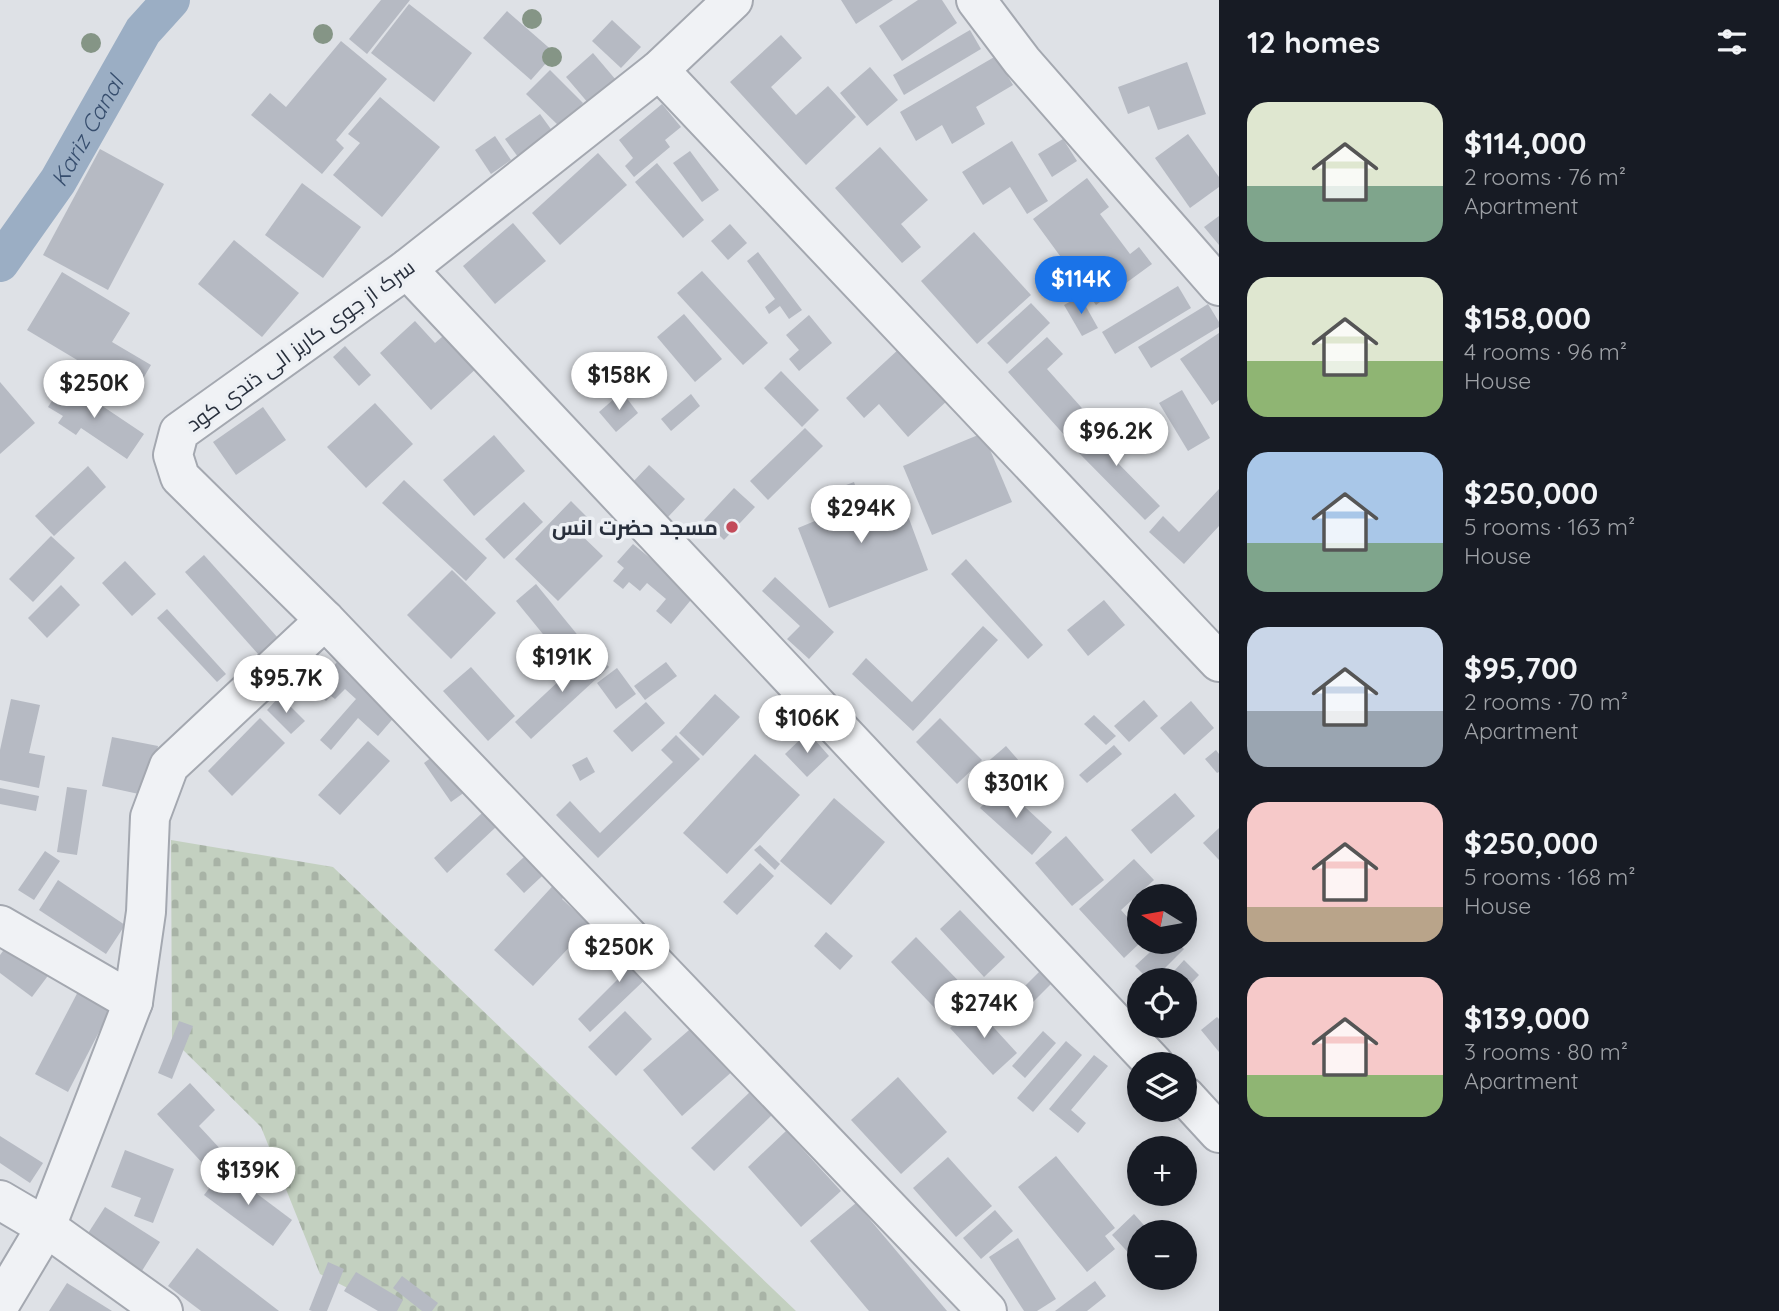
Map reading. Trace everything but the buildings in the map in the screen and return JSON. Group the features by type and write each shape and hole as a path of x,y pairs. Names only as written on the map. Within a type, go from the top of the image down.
{"street":[{"name":"سرک از جوی کاریز الی ذندی کود","path":"733,0 659,70 407,269 179,432 173,455 180,477 325,620 988,1311"},
{"path":"976,0 1022,61 1219,286"},
{"path":"659,70 1219,662"},
{"path":"407,269 1143,1052"},
{"path":"0,1304 46,1227 133,1002 146,912 150,817 169,766 325,620"},
{"path":"0,925 133,1002"},
{"path":"1197,1109 1219,1133"},
{"path":"0,1200 46,1227 163,1311"}],"green space":[{"path":"171,840 333,867 796,1311 393,1311 320,1274 261,1127 172,1039"}],"waterway":[{"name":"Kariz Canal","path":"0,263 58,181 143,31 171,0"}],"place":[{"name":"مسجد حضرت انس","path":"732,527"}]}
